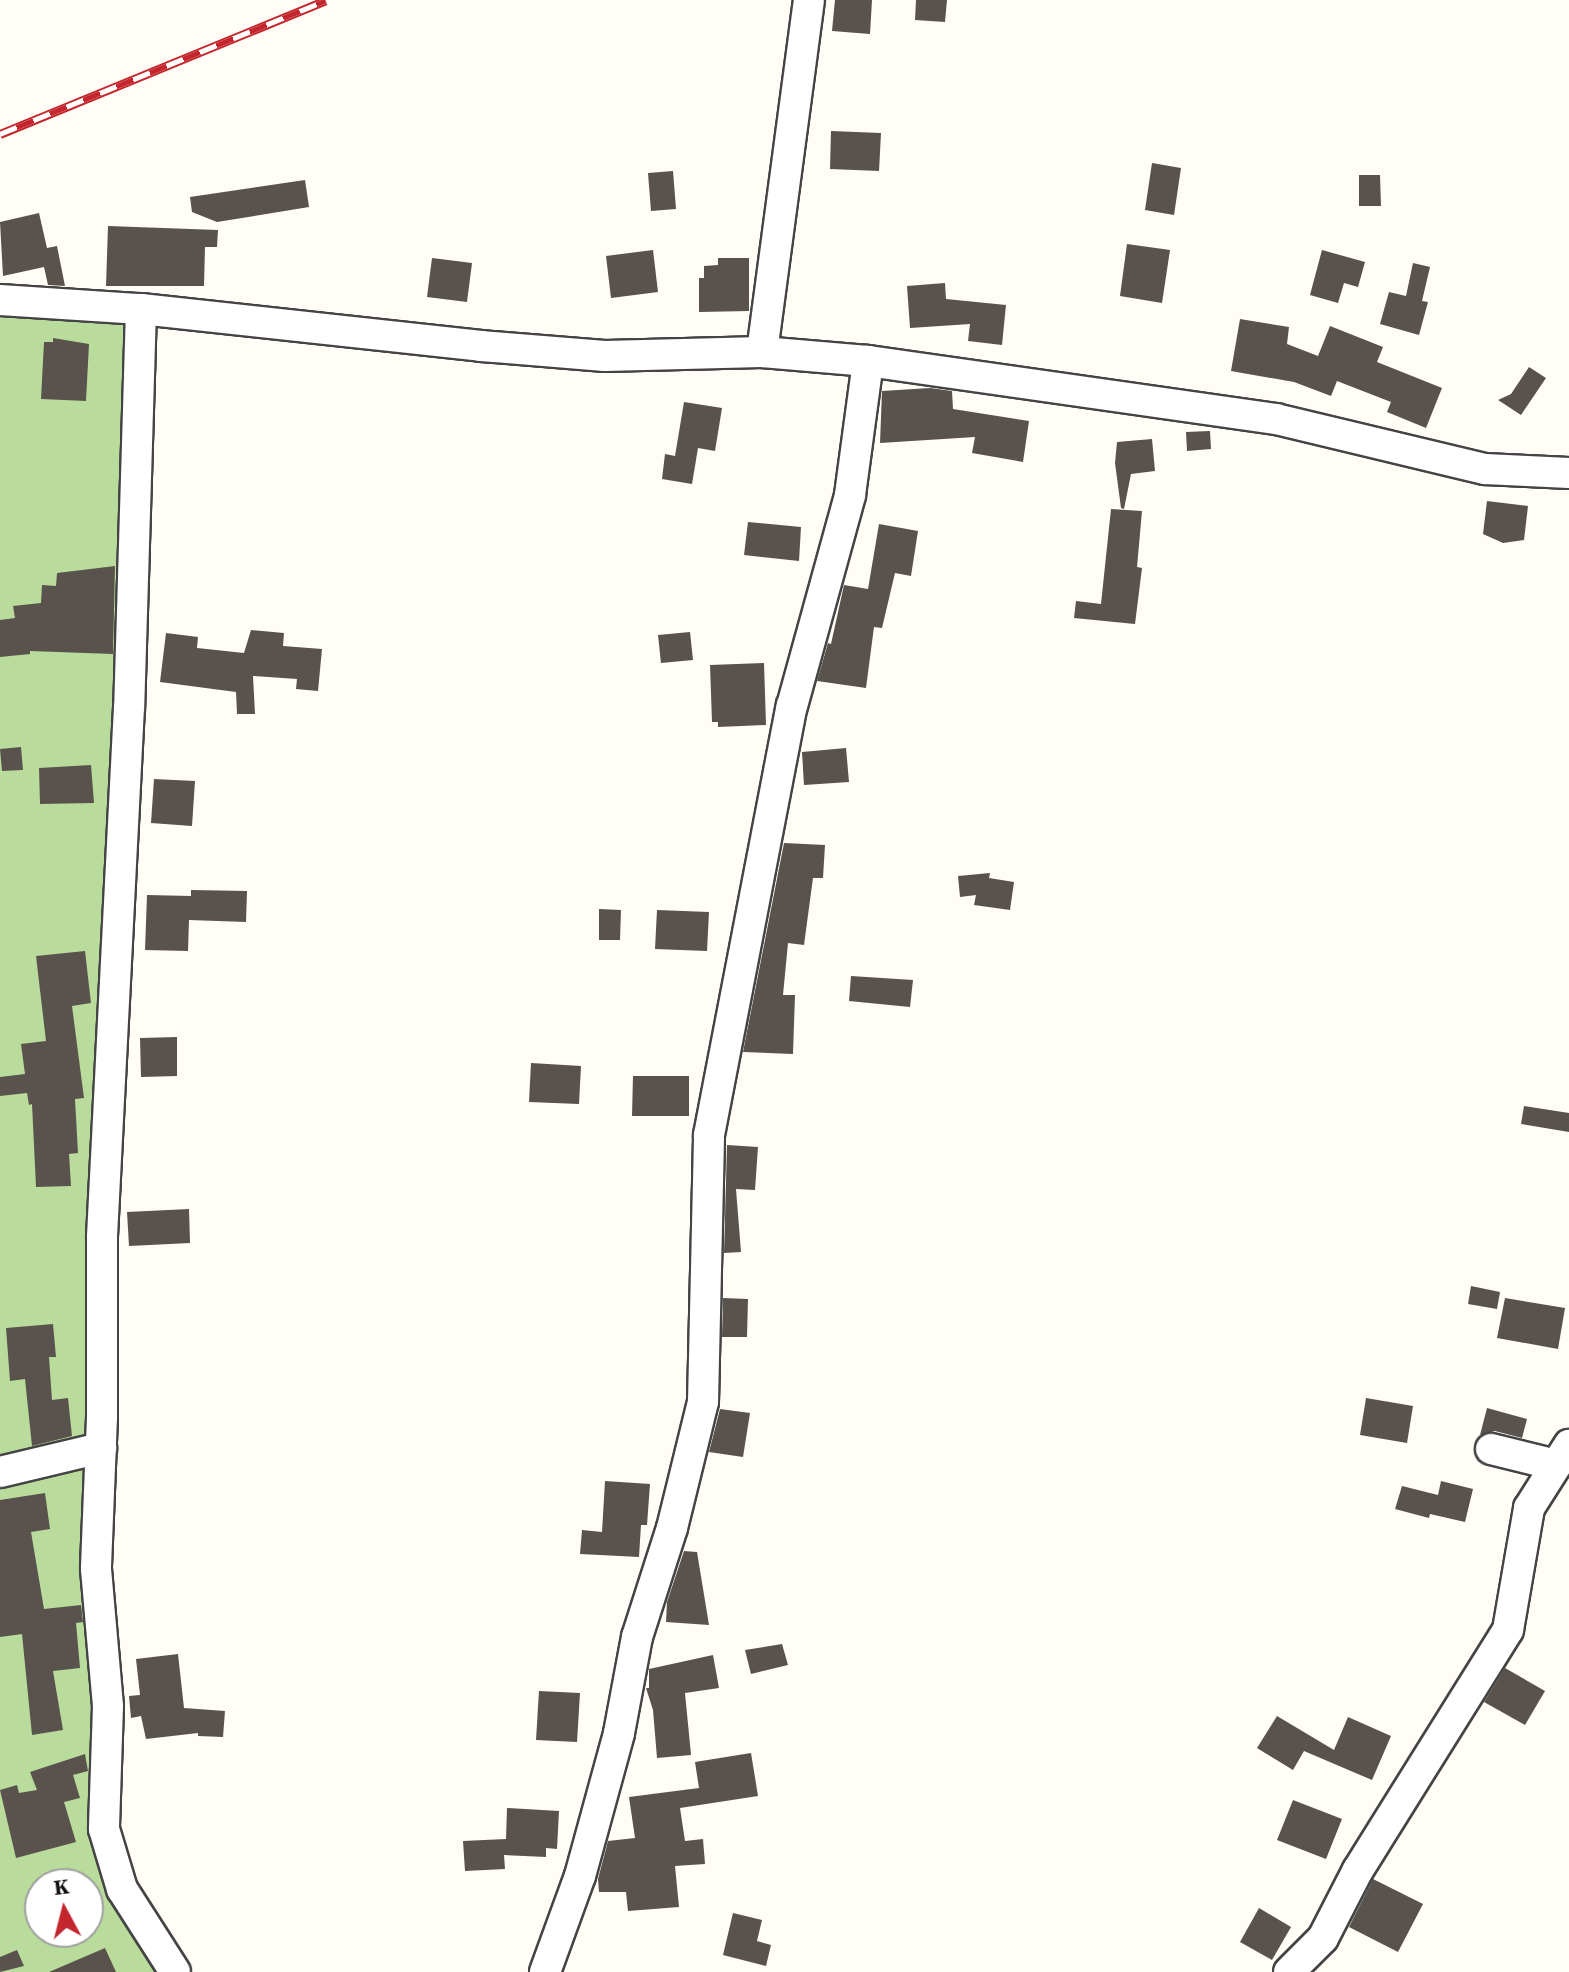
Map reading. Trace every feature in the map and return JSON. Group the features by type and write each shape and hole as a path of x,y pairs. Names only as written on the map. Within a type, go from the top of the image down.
{"street":[{"path":"762,352 809,0"},
{"path":"0,300 141,309 605,356 762,352 868,361 1276,419 1485,469 1569,473"},
{"path":"141,309 129,707 102,1237 101,1448 96,1569 108,1706 104,1829 122,1889 175,1972"},
{"path":"545,1972 580,1876 619,1733 637,1637 672,1528 703,1402 709,1135 792,706 850,495 868,361"},
{"path":"0,1472 101,1448"},
{"path":"1289,1972 1323,1938 1358,1870 1508,1630 1529,1508 1563,1455 1491,1449"}],"green space":[{"path":"0,307 141,309 101,1449 122,1889 157,1972 0,1972"}],"building":[{"path":"835,0 872,0 870,34 832,31"},
{"path":"916,0 947,0 945,22 915,20"},
{"path":"831,131 881,133 879,171 830,169"},
{"path":"1152,163 1181,168 1174,215 1145,210"},
{"path":"673,171 676,209 651,211 648,173"},
{"path":"1359,175 1380,175 1381,206 1359,206"},
{"path":"305,180 309,207 217,222 192,212 190,197"},
{"path":"39,213 47,248 57,246 65,286 48,285 44,267 3,276 0,222"},
{"path":"108,226 218,230 217,247 205,247 204,286 106,286"},
{"path":"1127,244 1170,250 1162,303 1120,296"},
{"path":"653,250 658,292 611,298 606,256"},
{"path":"1322,250 1365,262 1358,287 1344,283 1338,303 1310,295"},
{"path":"432,258 472,263 467,302 427,297"},
{"path":"718,258 749,258 749,311 699,312 699,278 704,278 704,266 718,265"},
{"path":"1413,263 1430,267 1422,301 1428,302 1419,335 1380,324 1389,292 1406,296"},
{"path":"945,283 946,299 1006,305 1002,345 968,341 970,324 910,328 907,286"},
{"path":"1240,319 1289,327 1287,344 1318,356 1330,326 1383,347 1377,362 1442,388 1426,428 1387,412 1391,402 1337,381 1331,396 1294,382 1231,371"},
{"path":"53,338 89,344 86,401 41,399 44,342 53,342"},
{"path":"1529,367 1546,378 1521,415 1498,400 1511,394"},
{"path":"930,388 952,391 953,409 1029,421 1023,462 972,453 975,437 880,443 882,391"},
{"path":"684,402 722,408 715,451 698,448 692,484 662,479 665,454 675,456"},
{"path":"1210,431 1211,449 1187,451 1186,432"},
{"path":"1152,439 1155,471 1131,474 1124,509 1121,508 1115,463 1117,442"},
{"path":"1487,501 1528,506 1524,540 1503,543 1483,534"},
{"path":"1111,509 1142,511 1137,567 1142,568 1135,624 1074,618 1076,601 1101,604"},
{"path":"748,522 801,527 799,561 744,555"},
{"path":"879,524 918,531 911,576 895,573 882,628 874,627 866,688 817,681 828,643 831,644 844,585 868,589"},
{"path":"115,566 113,654 30,651 30,654 0,657 0,620 15,618 13,606 41,603 42,585 56,586 57,573"},
{"path":"251,630 284,633 283,646 322,649 318,691 296,689 297,679 253,676 255,714 237,714 236,692 160,682 166,633 198,637 197,648 244,653"},
{"path":"690,632 693,660 661,663 658,635"},
{"path":"764,663 766,725 718,727 718,722 712,722 710,665"},
{"path":"21,747 23,770 2,771 0,749"},
{"path":"846,748 849,782 804,785 802,752"},
{"path":"91,765 94,803 40,804 39,768"},
{"path":"154,779 195,781 192,826 151,823"},
{"path":"784,843 825,845 823,878 813,878 804,945 788,943 783,995 795,995 793,1054 743,1052"},
{"path":"990,873 989,878 1014,882 1010,910 974,905 976,895 960,897 958,876"},
{"path":"191,890 247,891 246,922 189,920 188,951 145,950 147,895 191,896"},
{"path":"599,909 621,910 620,940 599,940"},
{"path":"657,910 709,912 707,951 655,949"},
{"path":"85,951 91,1003 72,1006 84,1098 75,1099 78,1153 69,1154 71,1186 36,1187 32,1104 29,1105 27,1093 0,1096 0,1077 25,1074 21,1044 46,1041 36,956"},
{"path":"851,976 913,980 910,1007 849,1001"},
{"path":"177,1037 177,1076 141,1077 140,1038"},
{"path":"531,1063 581,1066 579,1104 529,1102"},
{"path":"633,1076 689,1076 689,1116 632,1116"},
{"path":"1524,1106 1569,1113 1569,1132 1521,1124"},
{"path":"727,1145 758,1147 755,1190 736,1189 741,1252 724,1253"},
{"path":"189,1209 190,1243 129,1246 127,1212"},
{"path":"1471,1286 1500,1292 1497,1309 1468,1304"},
{"path":"723,1298 748,1299 747,1337 722,1337"},
{"path":"1505,1298 1565,1308 1558,1349 1497,1338"},
{"path":"53,1324 56,1357 49,1357 52,1400 68,1398 72,1436 32,1446 25,1379 10,1381 6,1328"},
{"path":"1366,1398 1413,1406 1407,1443 1360,1435"},
{"path":"1487,1408 1527,1419 1522,1438 1495,1431 1480,1435"},
{"path":"720,1409 750,1413 743,1457 709,1452"},
{"path":"605,1481 650,1484 647,1525 641,1525 639,1557 580,1554 582,1530 602,1532"},
{"path":"1441,1481 1473,1489 1465,1522 1430,1514 1429,1518 1395,1509 1402,1486 1438,1495"},
{"path":"45,1493 50,1529 31,1532 44,1609 81,1605 83,1622 76,1623 80,1668 53,1671 63,1730 32,1735 22,1634 0,1637 0,1500"},
{"path":"684,1551 697,1552 709,1625 666,1622 667,1602"},
{"path":"782,1644 788,1665 751,1674 745,1650"},
{"path":"178,1654 184,1708 225,1711 223,1737 198,1736 198,1733 146,1739 141,1716 131,1718 129,1696 140,1695 136,1659"},
{"path":"713,1655 719,1688 685,1693 691,1755 657,1758 653,1710 646,1688 649,1688 649,1669"},
{"path":"1505,1668 1545,1691 1525,1725 1484,1702"},
{"path":"539,1691 580,1693 577,1742 536,1740"},
{"path":"1277,1716 1334,1750 1348,1717 1391,1736 1372,1780 1304,1751 1293,1770 1257,1748"},
{"path":"751,1753 758,1796 680,1808 685,1841 703,1839 705,1864 675,1866 679,1907 628,1911 626,1892 599,1892 598,1879 608,1841 635,1838 629,1797 699,1788 695,1762"},
{"path":"85,1754 88,1771 73,1775 80,1798 64,1802 76,1842 16,1858 0,1790 17,1785 19,1793 37,1790 30,1772"},
{"path":"1293,1800 1342,1819 1326,1859 1277,1840"},
{"path":"507,1808 559,1811 557,1849 546,1848 546,1857 504,1855 505,1869 465,1871 463,1841 506,1839"},
{"path":"1373,1879 1423,1904 1398,1952 1349,1927"},
{"path":"1259,1908 1291,1927 1272,1960 1240,1942"},
{"path":"733,1913 762,1920 757,1941 771,1945 766,1966 723,1955"},
{"path":"105,1948 116,1972 49,1972"},
{"path":"17,1950 24,1966 0,1972 0,1957"}],"railway":[{"path":"0,134 326,0"}]}
